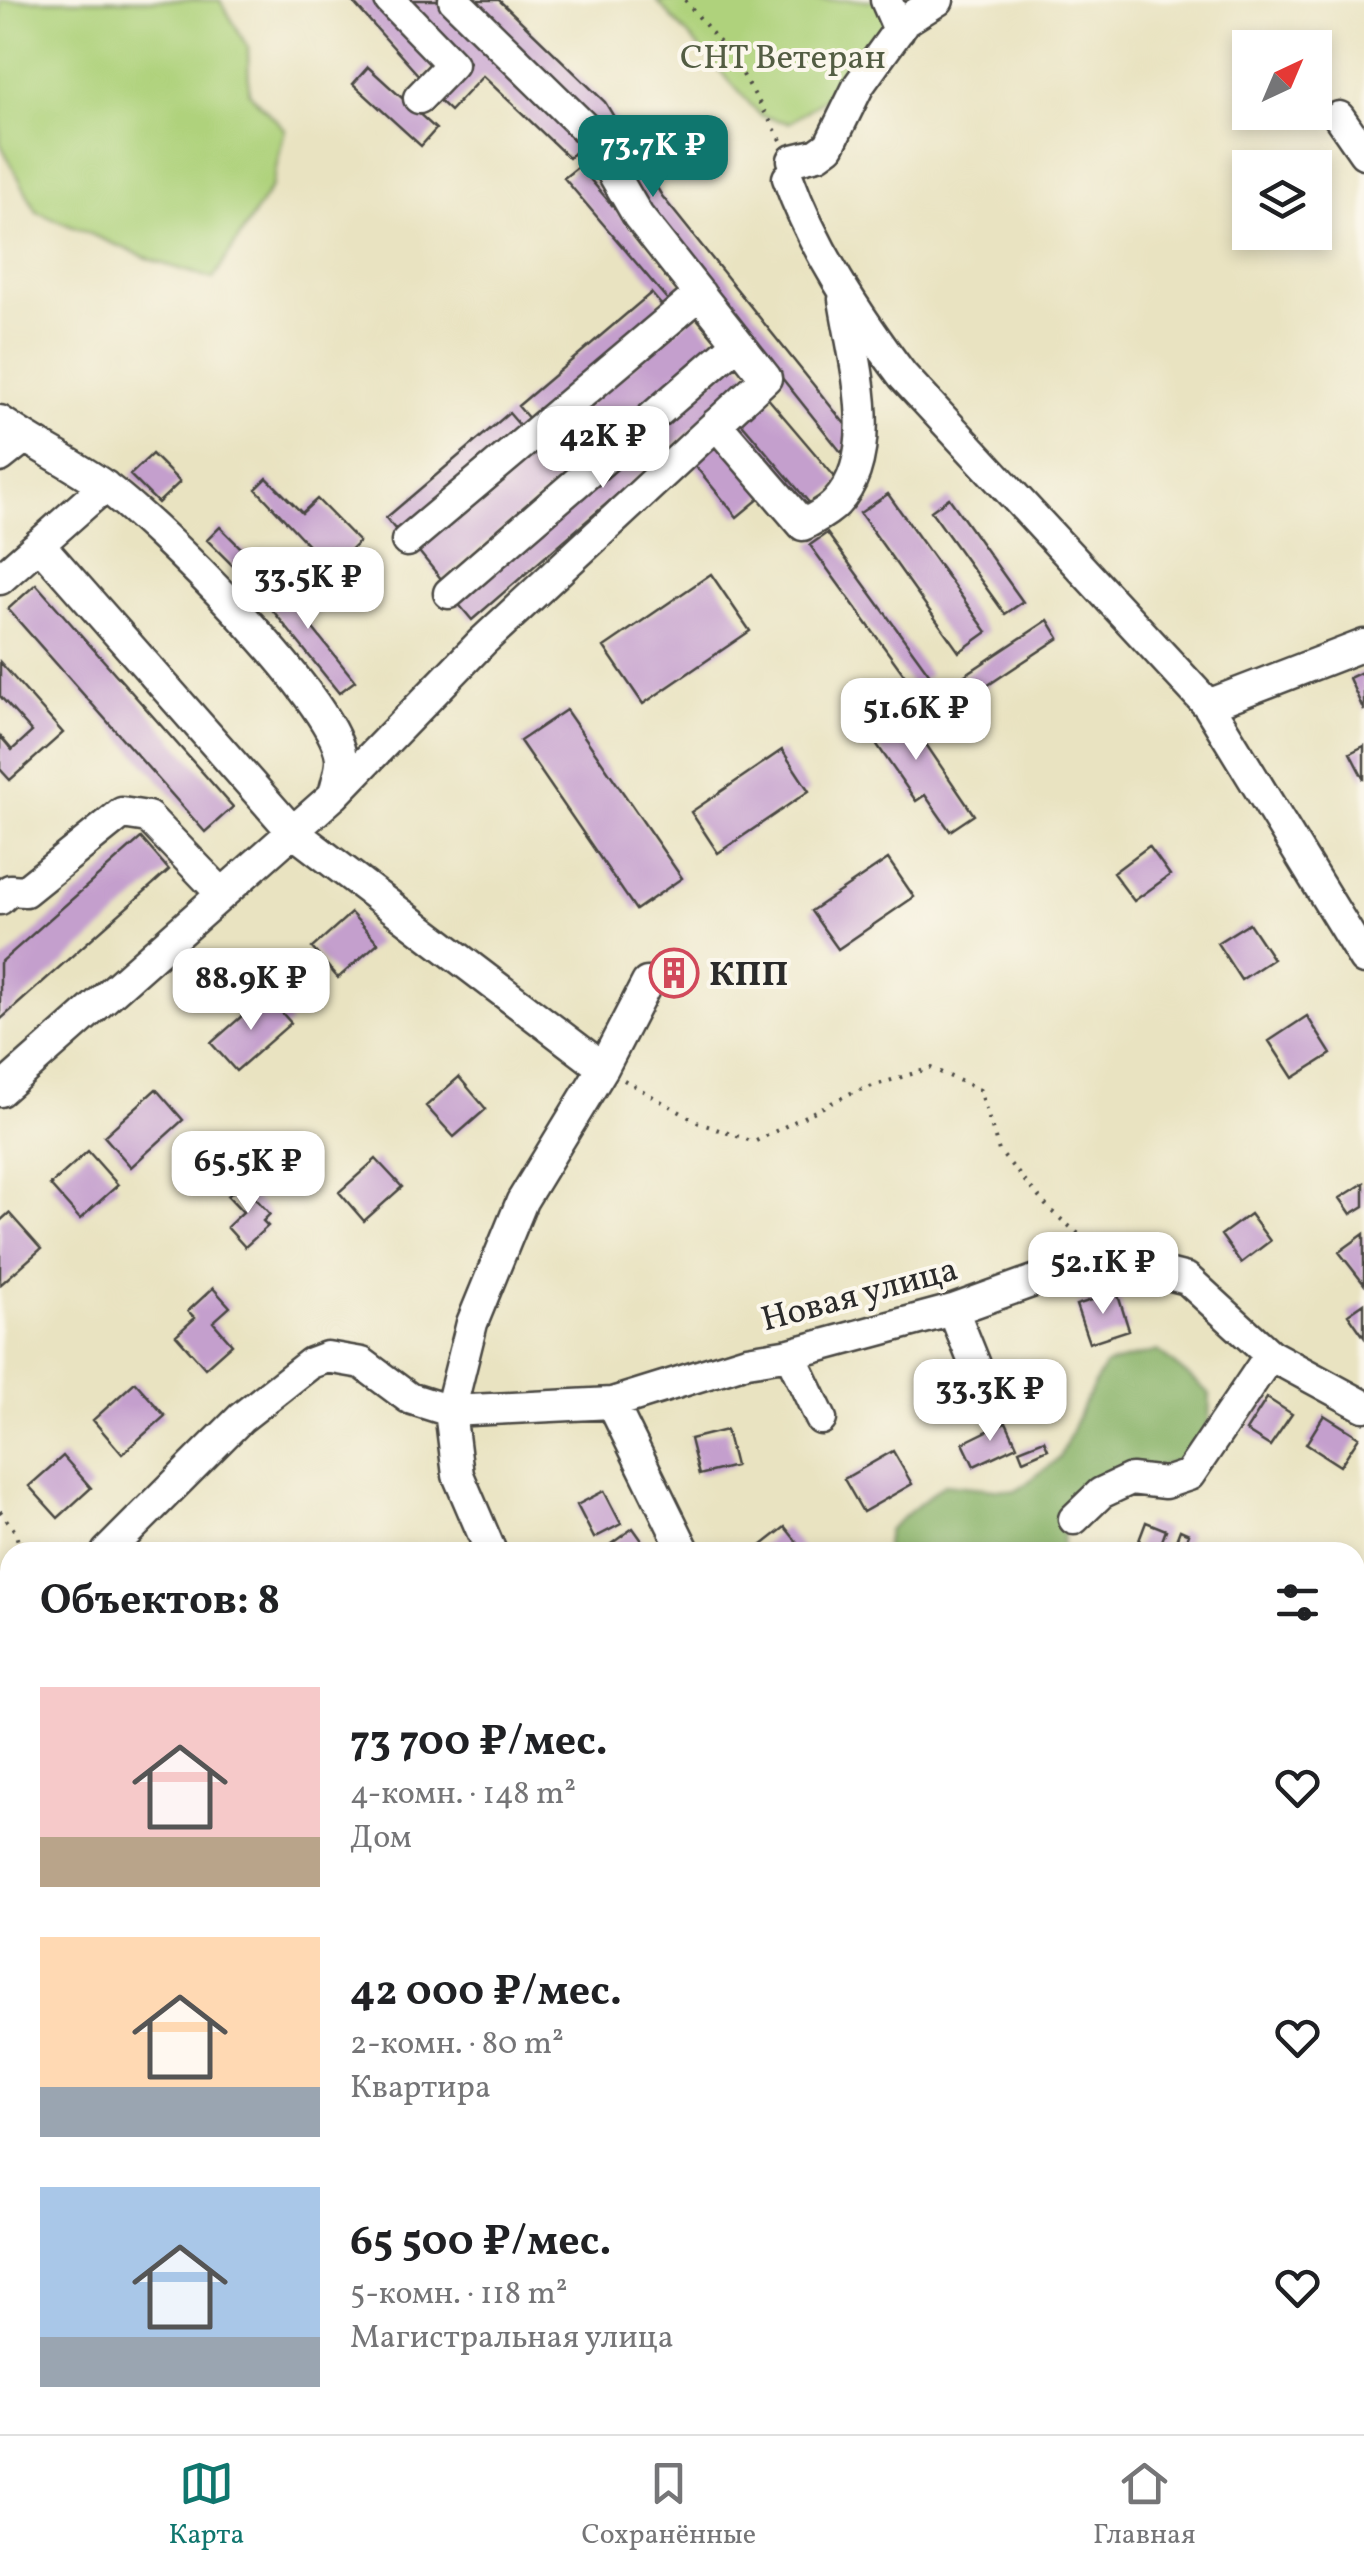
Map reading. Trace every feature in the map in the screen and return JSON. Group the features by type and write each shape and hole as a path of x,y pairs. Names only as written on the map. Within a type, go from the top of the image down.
{"street":[{"path":"390,0 452,64 419,98"},
{"path":"0,1091 334,795 482,642 766,378 638,216 588,132 454,0"},
{"path":"886,0 899,30"},
{"path":"938,0 899,30 859,86 830,146 790,169 806,227 903,376 1208,705 1364,959"},
{"path":"1340,116 1364,153"},
{"path":"716,424 803,525 836,503 861,460 862,414 842,286"},
{"path":"407,540 700,294"},
{"path":"449,592 738,343"},
{"path":"0,457 12,429 105,486 202,572 330,726 342,758 334,795"},
{"path":"0,579 105,486"},
{"path":"39,544 292,831 602,1068"},
{"path":"1208,705 1364,645"},
{"path":"0,862 12,895 122,813 148,817 221,894"},
{"path":"486,1542 458,1475 450,1411 472,1323 522,1201 602,1068 647,983"},
{"name":"Новая улица","path":"450,1411 612,1403 746,1361 790,1354 952,1310 1070,1268 1114,1264 1162,1270 1187,1279 1270,1355 1364,1406"},
{"path":"952,1310 992,1406"},
{"path":"790,1354 821,1419"},
{"path":"1074,1519 1102,1493 1131,1478 1165,1483 1189,1475 1270,1355"},
{"path":"117,1542 241,1418 311,1363 326,1356 362,1363 409,1398 450,1411"},
{"path":"612,1403 680,1542"}],"path":[{"path":"685,0 735,61 790,169"},
{"path":"602,1068 699,1123 754,1142 852,1092 931,1068 980,1090 999,1151 1050,1210 1114,1264"},
{"path":"0,1511 19,1542"}],"green space":[{"path":"0,0 220,0 248,47 249,93 285,129 272,186 213,279 157,262 37,212 0,143"},
{"name":"СНТ Ветеран","path":"656,0 917,0 848,82 789,123 761,116"},
{"path":"1158,1351 1210,1394 1209,1421 1188,1458 1154,1468 1122,1469 1087,1484 1064,1507 1062,1542 886,1542 888,1530 944,1484 1016,1491 1060,1458 1105,1365"}],"building":[{"path":"351,0 379,0 436,64 421,78"},
{"path":"404,0 437,0 584,141 569,158 483,76 450,111 435,97 469,62"},
{"path":"469,0 499,0 605,102 662,196 857,439 841,452 648,210"},
{"path":"368,67 436,129 421,146 353,84"},
{"path":"579,166 686,293 672,305 564,178"},
{"path":"651,293 664,308 531,421 518,406"},
{"path":"694,315 720,346 442,580 416,548"},
{"path":"737,360 752,378 472,620 456,601"},
{"path":"766,396 840,483 812,506 739,420"},
{"path":"509,413 522,428 399,534 386,518"},
{"path":"721,438 766,493 737,517 692,462"},
{"path":"152,454 180,482 158,503 130,475"},
{"path":"267,478 302,513 317,499 359,542 331,569 256,489"},
{"path":"888,494 987,632 959,652 860,513"},
{"path":"949,498 1023,602 1005,614 931,511"},
{"path":"220,527 275,582 262,595 207,540"},
{"path":"827,533 930,675 913,687 810,545"},
{"path":"711,574 750,631 643,704 604,647"},
{"path":"36,584 233,807 205,832 8,609"},
{"path":"302,584 321,607 306,620 355,681 339,693 262,597 277,585 287,596"},
{"path":"1048,620 1059,638 949,711 938,693"},
{"path":"0,662 63,733 10,780 0,769 0,736 12,750 32,732 0,696"},
{"path":"1364,671 1364,711 1349,678"},
{"path":"894,697 974,815 950,831 925,795 916,801 860,720"},
{"path":"566,710 682,878 636,910 520,741"},
{"path":"1364,746 1364,780 1350,753"},
{"path":"782,750 809,791 718,853 691,812"},
{"path":"141,838 169,870 0,1020 0,963"},
{"path":"1149,846 1170,875 1134,901 1113,873"},
{"path":"888,859 914,897 838,949 811,911"},
{"path":"351,913 378,943 338,978 312,948"},
{"path":"1249,923 1273,959 1241,980 1217,943"},
{"name":"КПП","path":"673,964 683,974 674,983 665,973"},
{"path":"266,995 291,1023 236,1071 211,1043"},
{"path":"1307,1016 1331,1054 1293,1078 1269,1041"},
{"path":"459,1077 486,1109 454,1137 426,1106"},
{"path":"156,1089 183,1120 131,1167 104,1136"},
{"path":"88,1151 118,1185 80,1219 50,1185"},
{"path":"376,1159 402,1187 364,1221 339,1192"},
{"path":"241,1183 270,1214 263,1221 268,1226 245,1247 227,1227 243,1212 228,1196"},
{"path":"1364,1183 1364,1206 1351,1214 1340,1198"},
{"path":"9,1213 41,1249 0,1285 0,1221"},
{"path":"1250,1214 1270,1241 1241,1263 1221,1235"},
{"path":"1364,1234 1364,1284 1339,1252"},
{"path":"213,1288 230,1307 213,1322 232,1344 205,1368 176,1335 195,1318 188,1311"},
{"path":"1117,1292 1129,1330 1089,1343 1076,1305"},
{"path":"1364,1303 1364,1337 1348,1314"},
{"path":"135,1382 165,1416 122,1454 93,1420"},
{"path":"1267,1398 1292,1414 1270,1446 1246,1431"},
{"path":"1324,1415 1359,1437 1340,1466 1306,1444"},
{"path":"1006,1422 1017,1446 974,1466 963,1443"},
{"path":"726,1430 735,1466 699,1475 690,1439"},
{"path":"1044,1440 1048,1449 1023,1460 1019,1450"},
{"path":"893,1451 912,1484 863,1512 844,1479"},
{"path":"63,1456 91,1488 58,1518 29,1486"},
{"path":"604,1491 621,1524 594,1538 577,1505"},
{"path":"1146,1522 1166,1530 1162,1542 1138,1542"},
{"path":"785,1527 797,1542 766,1542"},
{"path":"633,1528 643,1542 614,1542"},
{"path":"1180,1530 1189,1534 1186,1542 1175,1542"}],"place":[{"name":"КПП","path":"674,973"}]}
